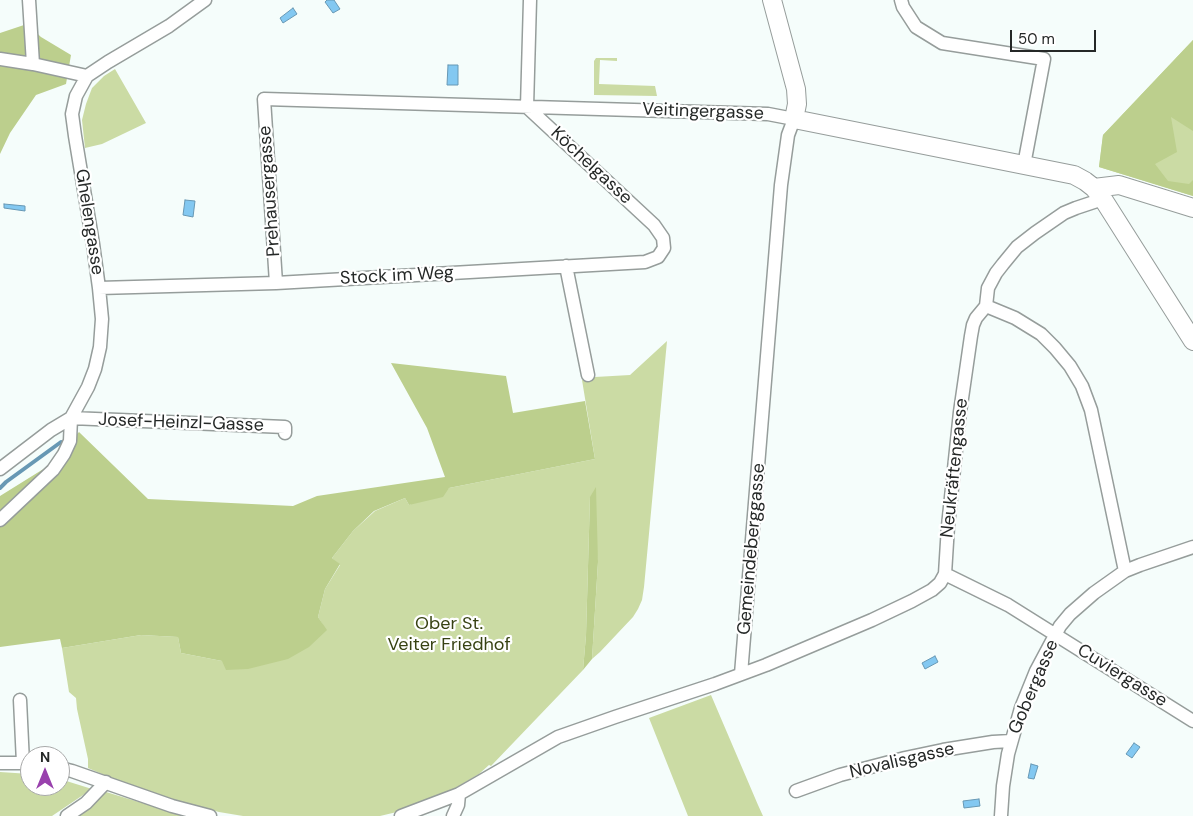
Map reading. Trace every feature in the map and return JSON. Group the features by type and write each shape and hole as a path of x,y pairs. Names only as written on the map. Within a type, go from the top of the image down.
{"street":[{"path":"29,0 33,64"},
{"name":"Ghelengasse","path":"0,469 51,430 71,418 88,387 95,369 100,347 102,319 99,288 72,114 76,96 87,76 170,26 205,0"},
{"path":"527,107 530,0"},
{"path":"772,0 796,89 797,104 794,119"},
{"path":"901,0 903,7 916,26 942,43 1044,58 1024,165"},
{"path":"0,59 87,76"},
{"name":"Veitingergasse","path":"264,99 768,114 1074,175 1085,181 1099,193"},
{"name":"Prehausergasse","path":"264,99 276,283"},
{"name":"Köchelgasse","path":"527,107 654,225"},
{"name":"Gemeindeberggasse","path":"741,674 781,185 788,135 794,119"},
{"path":"1193,208 1120,185 1099,193 1193,341"},
{"name":"Neukräftengasse","path":"945,574 960,412 973,325 986,306 988,288 996,273 1017,247 1050,222 1099,193"},
{"name":"Stock im Weg","path":"99,288 276,283 645,262 658,257 664,248 663,238 654,225"},
{"path":"566,266 588,375"},
{"path":"986,306 1016,318 1041,334 1070,366 1082,386 1091,410 1125,571"},
{"path":"0,520 53,470 64,454 70,437 71,418"},
{"name":"Josef-Heinzl-Gasse","path":"71,418 285,427 286,433"},
{"name":"Gobergasse","path":"1000,816 1011,741 1021,708 1036,671 1060,626 1081,604 1125,571 1193,548"},
{"path":"401,816 460,794 558,737 741,674 831,638 932,590 940,583 945,574"},
{"name":"Cuviergasse","path":"945,574 1008,605 1193,721"},
{"path":"20,700 25,746"},
{"name":"Novalisgasse","path":"796,791 840,775 905,758 943,750 1011,741"},
{"path":"0,763 20,763"},
{"path":"70,770 172,806 210,816"},
{"path":"67,816 86,803 106,782"},
{"path":"454,816 460,794"}],"green space":[{"path":"27,24 41,37 71,55 66,84 36,95 10,133 0,154 0,33"},
{"path":"1193,40 1193,196 1099,167 1103,135"},
{"path":"1193,40 1193,131 1171,117 1177,152 1155,164 1168,181 1189,184 1193,180 1193,196 1099,167 1103,135"},
{"path":"596,58 617,58 617,61 600,60 599,84 655,86 657,96 594,95 594,61"},
{"path":"115,69 146,123 102,144 85,148 82,120 92,88 104,76"},
{"name":"Ober St. Veiter Friedhof","path":"667,341 642,600 633,617 592,659 598,562 590,497 586,635 583,670 491,766 489,765 479,774 447,793 401,811 380,816 243,816 172,800 88,768 88,759 76,698 69,692 62,648 141,635 178,637 181,653 222,661 323,625 318,617 325,589 340,565 332,558 353,531 375,511 405,498 409,505 449,488 595,459 582,380 595,377 630,375"},
{"path":"391,363 506,376 513,413 585,401 595,459 449,488 443,497 409,505 405,498 374,511 353,531 332,558 340,564 325,589 318,617 327,630 309,647 288,659 248,669 226,670 222,661 181,653 178,637 141,635 62,648 60,639 0,647 0,496 45,468 79,432 148,499 293,506 317,496 445,477 427,428"},
{"path":"596,487 598,562 592,659 583,670 586,635 590,497"},
{"path":"711,695 763,816 688,816 649,718"},
{"path":"0,772 20,773 20,796 70,796 70,782 92,789 52,816 0,816"},
{"path":"106,792 185,816 78,816"}],"water":[{"path":"327,0 334,0 340,9 333,13 325,2"},
{"path":"293,8 297,14 283,23 280,18"},
{"path":"448,65 458,65 458,85 447,85"},
{"path":"185,200 195,201 193,217 183,215"},
{"path":"4,204 25,206 25,211 4,208"},
{"path":"935,656 938,662 925,669 922,663"},
{"path":"1134,743 1140,747 1132,758 1126,754"},
{"path":"1031,764 1038,766 1034,779 1028,778"},
{"path":"979,799 980,806 964,808 963,801"}],"waterway":[{"path":"0,488 61,442"}]}
